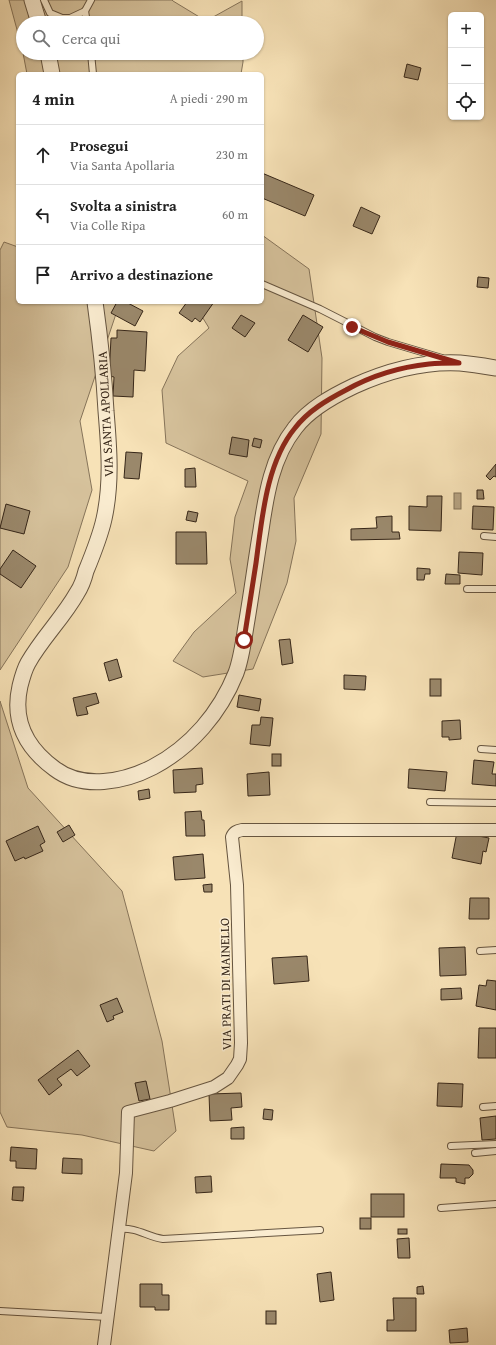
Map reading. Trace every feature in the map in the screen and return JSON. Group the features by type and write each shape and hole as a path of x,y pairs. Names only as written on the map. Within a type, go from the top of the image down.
{"street":[{"path":"32,0 37,16"},
{"path":"49,60 52,72"},
{"name":"VIA SANTA APOLLARIA","path":"95,304 101,345 109,449 110,484 104,520 95,550 79,591 37,648 26,666 18,697 18,712 24,738 43,759 58,772 81,780 101,782 112,780 134,775 156,765 198,734 226,695 237,671 244,640 264,507 270,480 287,439 302,420 318,407 339,394 378,376 400,370 430,364 459,363 496,368"},
{"name":"VIA PRATI DI MAINELLO","path":"104,1345 126,1172 128,1112 214,1087 228,1078 237,1066 240,1059 241,1043 237,885 232,837 236,832 242,830 496,830"}],"lane":[{"path":"44,0 50,13 57,16"},
{"path":"86,16 86,11 91,0"},
{"path":"75,16 86,11"},
{"path":"92,60 93,72"},
{"path":"89,72 92,63"},
{"path":"264,285 320,309 375,337 459,363"},
{"path":"484,536 496,537"},
{"path":"467,589 496,589"},
{"path":"482,749 496,750"},
{"path":"430,802 496,803"},
{"path":"480,951 496,950"},
{"path":"483,1107 496,1106"},
{"path":"451,1146 496,1144"},
{"path":"475,1152 496,1152"},
{"path":"441,1208 496,1204"},
{"path":"119,1229 134,1229 155,1238 163,1239 320,1230"},
{"path":"0,1311 107,1317"}],"shaded area":[{"path":"9,0 172,0 198,16 16,16 16,26"},
{"path":"242,1 242,16 215,16"},
{"path":"24,60 243,60 241,72 27,72"},
{"path":"264,236 309,269 322,358 321,434 294,498 296,541 287,583 253,669 203,677 173,661 194,632 236,593 230,559 235,517 248,481 166,443 162,390 178,356 209,328 194,304 264,304"},
{"path":"4,242 16,246 16,304 119,304 80,421 92,490 68,567 0,670 0,250"},
{"path":"454,493 461,493 461,509 454,509"},
{"path":"0,701 28,788 122,891 162,1041 176,1131 154,1151 82,1135 7,1127 0,1112"}],"building":[{"path":"407,64 421,68 418,80 404,77"},
{"path":"264,174 314,195 305,216 264,199"},
{"path":"361,207 380,216 372,234 353,226"},
{"path":"478,277 489,278 488,288 477,287"},
{"path":"116,304 130,304 143,311 135,326 111,313"},
{"path":"186,304 213,304 200,322 195,318 192,322 179,313"},
{"path":"241,315 255,323 245,337 232,328"},
{"path":"303,315 323,327 308,352 288,340"},
{"path":"117,330 147,332 145,371 134,370 133,397 113,396 114,377 109,376 111,338 117,338"},
{"path":"232,437 249,440 247,457 229,454"},
{"path":"254,438 262,440 260,448 252,446"},
{"path":"126,452 142,453 139,479 124,478"},
{"path":"496,464 496,477 494,476 490,480 486,476"},
{"path":"195,468 196,487 185,487 185,469"},
{"path":"477,490 483,490 484,499 477,499"},
{"path":"427,496 442,496 441,531 409,530 409,506 427,507"},
{"path":"6,504 30,511 24,534 0,528"},
{"path":"473,506 494,507 493,530 472,529"},
{"path":"188,511 198,513 196,522 186,520"},
{"path":"392,516 392,532 399,532 400,539 351,540 351,529 377,528 376,517"},
{"path":"176,532 206,532 207,564 176,564"},
{"path":"13,550 36,566 21,588 0,574 0,569"},
{"path":"459,552 483,553 482,575 458,573"},
{"path":"417,568 430,569 430,574 425,574 424,580 417,580"},
{"path":"446,574 460,575 460,584 445,584"},
{"path":"290,639 293,663 282,665 279,640"},
{"path":"117,659 122,677 109,681 104,663"},
{"path":"344,675 366,676 365,690 344,689"},
{"path":"430,679 441,679 441,696 430,696"},
{"path":"96,693 99,703 86,707 88,714 77,716 73,698"},
{"path":"239,695 261,699 259,711 237,707"},
{"path":"261,717 273,718 270,746 250,744 252,725 260,725"},
{"path":"460,720 461,739 449,740 449,737 442,737 442,721"},
{"path":"272,754 281,754 281,766 272,766"},
{"path":"474,760 494,762 492,774 496,774 496,786 472,784"},
{"path":"202,768 203,784 196,785 196,792 174,793 173,770"},
{"path":"409,769 447,772 445,791 408,788"},
{"path":"269,772 270,795 248,796 247,774"},
{"path":"149,789 150,798 139,800 138,791"},
{"path":"201,811 202,820 204,820 205,836 186,836 185,812"},
{"path":"69,825 75,835 63,842 57,832"},
{"path":"38,826 45,842 40,845 43,851 25,859 24,857 15,861 6,841"},
{"path":"457,832 489,838 486,852 483,851 481,864 452,858"},
{"path":"203,854 205,878 175,880 173,857"},
{"path":"212,884 212,892 204,892 203,885"},
{"path":"470,898 489,898 489,919 469,919"},
{"path":"465,947 466,975 440,976 439,948"},
{"path":"307,956 309,981 274,984 272,958"},
{"path":"487,980 496,981 496,1010 476,1006 479,985 486,986"},
{"path":"461,988 462,999 441,1000 441,989"},
{"path":"117,998 123,1012 113,1016 114,1019 107,1022 100,1005"},
{"path":"479,1028 496,1028 496,1058 478,1058"},
{"path":"78,1050 90,1066 77,1076 71,1069 57,1079 62,1085 49,1095 38,1080"},
{"path":"146,1081 150,1099 139,1101 135,1083"},
{"path":"438,1083 463,1084 462,1107 437,1106"},
{"path":"241,1093 242,1107 231,1108 232,1120 210,1121 209,1094"},
{"path":"264,1109 273,1110 272,1120 263,1119"},
{"path":"496,1116 496,1139 482,1140 480,1118"},
{"path":"244,1127 244,1139 231,1139 231,1128"},
{"path":"11,1147 37,1149 36,1169 16,1168 16,1161 10,1161"},
{"path":"63,1158 82,1159 82,1174 62,1173"},
{"path":"441,1164 469,1165 473,1170 473,1174 469,1178 465,1178 465,1184 456,1182 456,1178 440,1178"},
{"path":"211,1176 212,1192 196,1193 195,1177"},
{"path":"13,1187 24,1187 23,1201 12,1200"},
{"path":"371,1194 404,1194 404,1217 371,1217"},
{"path":"360,1218 371,1218 371,1229 360,1229"},
{"path":"398,1229 407,1229 407,1234 398,1234"},
{"path":"409,1238 410,1258 398,1258 397,1239"},
{"path":"331,1272 334,1300 320,1302 317,1274"},
{"path":"140,1284 162,1284 162,1295 169,1295 169,1310 155,1310 155,1307 140,1307"},
{"path":"423,1286 424,1294 417,1294 417,1287"},
{"path":"393,1298 416,1298 416,1331 387,1331 387,1320 394,1320"},
{"path":"266,1311 276,1311 276,1324 266,1324"},
{"path":"467,1328 468,1342 450,1343 449,1330"}],"route":[{"path":"244,640 264,507 270,480 277,460 287,439 294,429 302,420 318,407 350,388 378,376 394,371 430,364 459,363 388,342 352,327"}]}
